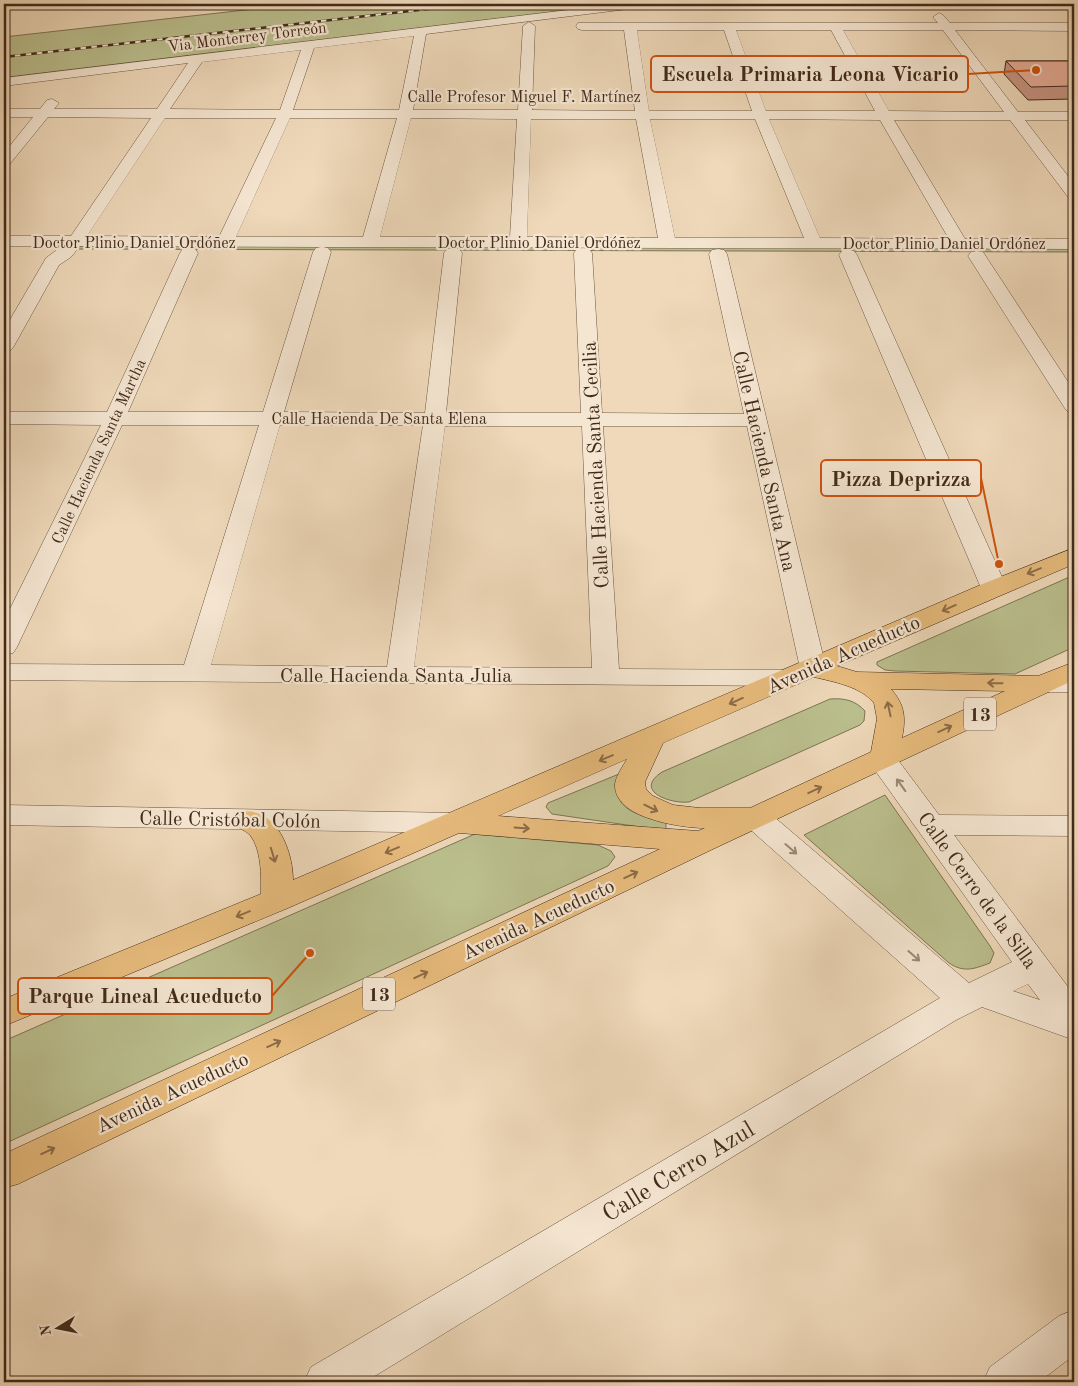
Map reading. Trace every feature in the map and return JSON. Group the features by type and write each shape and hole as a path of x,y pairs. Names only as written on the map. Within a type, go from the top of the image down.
{"main road":[{"name":"Avenida Acueducto","path":"4,1013 277,900 1074,555"},
{"name":"Avenida Acueducto","path":"4,1172 754,817 1074,670"},
{"path":"801,673 856,680 1044,684"},
{"path":"856,680 874,687 886,699 891,715 883,758"},
{"path":"651,739 630,782 631,793 647,807 665,814 687,818 754,817"},
{"path":"247,820 261,828 272,849 277,868 277,900"},
{"path":"456,823 702,842"}],"street":[{"name":"Via Monterrey Torreón","path":"4,82 639,4 1074,5"},
{"path":"929,4 1074,194"},
{"path":"466,25 1074,27"},
{"path":"518,242 529,26"},
{"path":"630,26 642,114 667,242"},
{"path":"835,26 959,242"},
{"path":"728,27 760,114 814,243"},
{"path":"370,242 405,114 422,31"},
{"path":"225,242 285,114 309,44"},
{"path":"4,345 52,262 70,247 197,59"},
{"path":"4,162 74,74"},
{"name":"Calle Profesor Miguel F. Martínez","path":"4,113 1074,116"},
{"name":"Doctor Plinio Daniel Ordóñez","path":"4,242 189,253 1074,256"},
{"name":"Doctor Plinio Daniel Ordóñez","path":"4,253 70,247 225,242 959,242 1074,244"},
{"path":"195,673 322,252"},
{"name":"Calle Hacienda Santa Martha","path":"4,647 116,416 189,253"},
{"path":"399,675 435,418 453,253"},
{"name":"Calle Hacienda Santa Cecilia","path":"583,253 606,676"},
{"name":"Calle Hacienda Santa Ana","path":"718,254 755,420 801,673"},
{"path":"848,255 994,588"},
{"path":"977,256 1074,407"},
{"name":"Calle Hacienda De Santa Elena","path":"4,418 116,416 755,420"},
{"name":"Calle Hacienda Santa Julia","path":"4,672 606,676 801,673"},
{"path":"1044,684 1074,684"},
{"name":"Calle Cerro de la Silla","path":"883,758 1074,1021"},
{"name":"Calle Cristóbal Colón","path":"4,816 456,823"},
{"path":"754,817 973,997 1074,1026"},
{"path":"930,825 1074,826"},
{"name":"Calle Cerro Azul","path":"326,1382 936,1016 1033,966"},
{"path":"1005,1382 1074,1330"}],"green space":[{"path":"299,4 621,4 4,78 4,37"},
{"path":"76,247 1074,248 1074,252 76,249"},
{"path":"1074,575 1074,647 1015,674 895,671 885,670 877,665 877,662"},
{"path":"830,699 845,699 857,704 865,711 864,721 860,725 689,802 673,801 664,798 653,790 651,785 654,779 662,772"},
{"path":"619,774 618,795 622,804 640,815 666,822 666,829 661,830 552,814 546,807 548,803"},
{"path":"885,795 990,946 994,953 990,963 964,969 949,963 804,835"},
{"path":"475,834 598,845 611,851 615,857 608,866 4,1144 4,1041"}],"building":[{"path":"1006,61 1074,61 1074,86 1031,87"}],"railway":[{"path":"4,57 472,4"}],"place":[{"name":"Escuela Primaria Leona Vicario","path":"1036,70"},
{"name":"Pizza Deprizza","path":"999,564"},
{"name":"Parque Lineal Acueducto","path":"310,953"}]}
